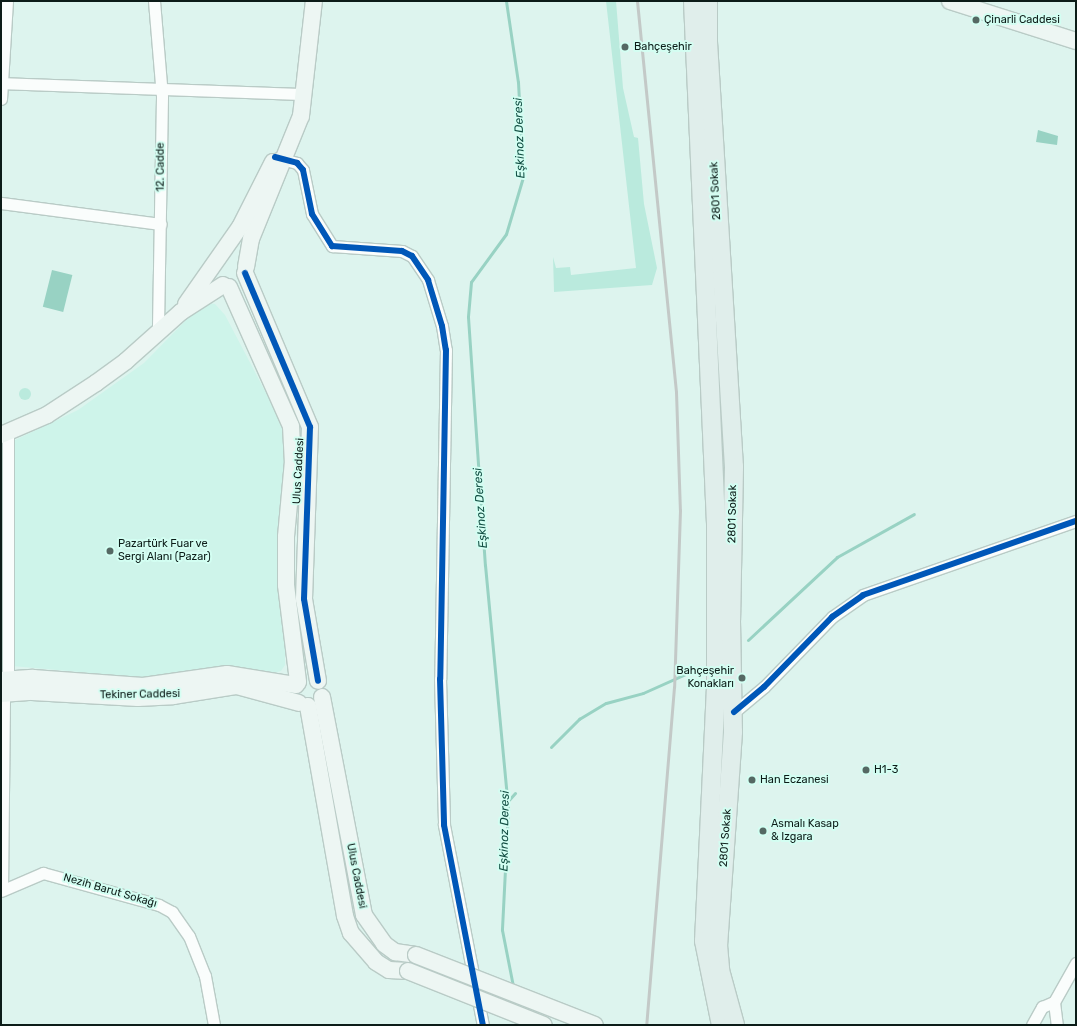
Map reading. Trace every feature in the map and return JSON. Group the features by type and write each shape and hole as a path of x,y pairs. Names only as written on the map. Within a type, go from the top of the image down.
{"main road":[{"name":"2801 Sokak","path":"692,1 715,440 716,665 704,941 721,1025"},
{"name":"2801 Sokak","path":"708,1 708,50 734,468 731,621 734,712 718,945 720,970 735,1025"},
{"path":"716,665 723,680 724,710 734,712"}],"street":[{"path":"1,99 7,1"},
{"name":"12. Cadde","path":"154,1 161,90 161,224 158,333"},
{"path":"1,890 4,687 5,434 47,415 90,387 158,333 181,312 226,286 239,282 245,270 251,238 280,159 291,112 302,94 314,1"},
{"path":"950,1 1076,41"},
{"path":"2,83 302,94"},
{"path":"181,312 240,227 280,159"},
{"path":"280,159 297,163 303,170 312,214 325,240 341,250 402,251 412,256 428,280 442,326 446,364 440,679 444,825 483,1025"},
{"path":"1,203 161,224"},
{"path":"216,260 236,254 245,270"},
{"path":"216,260 213,274 226,286"},
{"name":"Ulus Caddesi","path":"245,270 310,427 304,578 318,681 364,915 384,944 395,952 416,955 595,1025"},
{"name":"Ulus Caddesi","path":"226,286 291,426 293,461 286,537 286,585 297,683 294,694 303,704 344,916 351,933 376,962 389,970 408,971 544,1025"},
{"path":"734,712 764,687 832,617 863,595 1076,520"},
{"name":"Tekiner Caddesi","path":"4,687 142,686 227,674 297,683"},
{"path":"297,683 310,677 318,681"},
{"name":"Tekiner Caddesi","path":"4,687 32,692 138,698 173,696 237,686 303,704"},
{"path":"303,704 322,697"},
{"name":"Nezih Barut Sokağı","path":"1,890 42,873 159,905 172,912 190,936 205,976 214,1025"},
{"path":"1057,1025 1054,1002 1076,963"},
{"path":"1032,1025 1042,1007 1054,1002"}],"shaded area":[{"path":"606,1 616,1 623,88 634,137 638,138 644,204 657,268 652,285 554,292 553,257 556,268 570,267 571,275 636,268"},
{"path":"1038,130 1058,136 1057,145 1036,142"},
{"path":"52,270 72,275 63,312 43,307"},
{"path":"208,303 215,304 225,315 286,431 285,665 281,671 270,674 119,680 113,675 12,666 13,441 78,410 144,363 194,312"},
{"path":"23,388 27,388 31,394 27,400 23,400 19,396 19,392"}],"waterway":[{"name":"Eşkinoz Deresi","path":"506,1 518,82 523,177 506,234 471,282 468,317 485,565 508,810 502,930 513,986"},
{"path":"748,640 837,557 914,514"},
{"path":"551,747 579,719 606,703 643,693 699,668"},
{"path":"507,802 515,793"}],"railway":[{"path":"637,1 676,392 680,510 674,687 646,1025"}],"cycle path":[{"path":"275,157 297,163 303,170 312,214 332,246 402,251 412,256 428,280 442,326 446,350 440,679 444,825 483,1025"},
{"path":"245,273 310,427 304,599 318,681"},
{"path":"734,712 764,687 832,617 863,595 1076,521"}],"place":[{"name":"Çinarli Caddesi","path":"976,20"},
{"name":"Bahçeşehir","path":"625,47"},
{"name":"Pazartürk Fuar ve Sergi Alanı (Pazar)","path":"110,551"},
{"name":"Bahçeşehir Konakları","path":"742,678"},
{"name":"H1-3","path":"866,770"},
{"name":"Han Eczanesi","path":"752,780"},
{"name":"Asmalı Kasap & Izgara","path":"763,831"}]}
